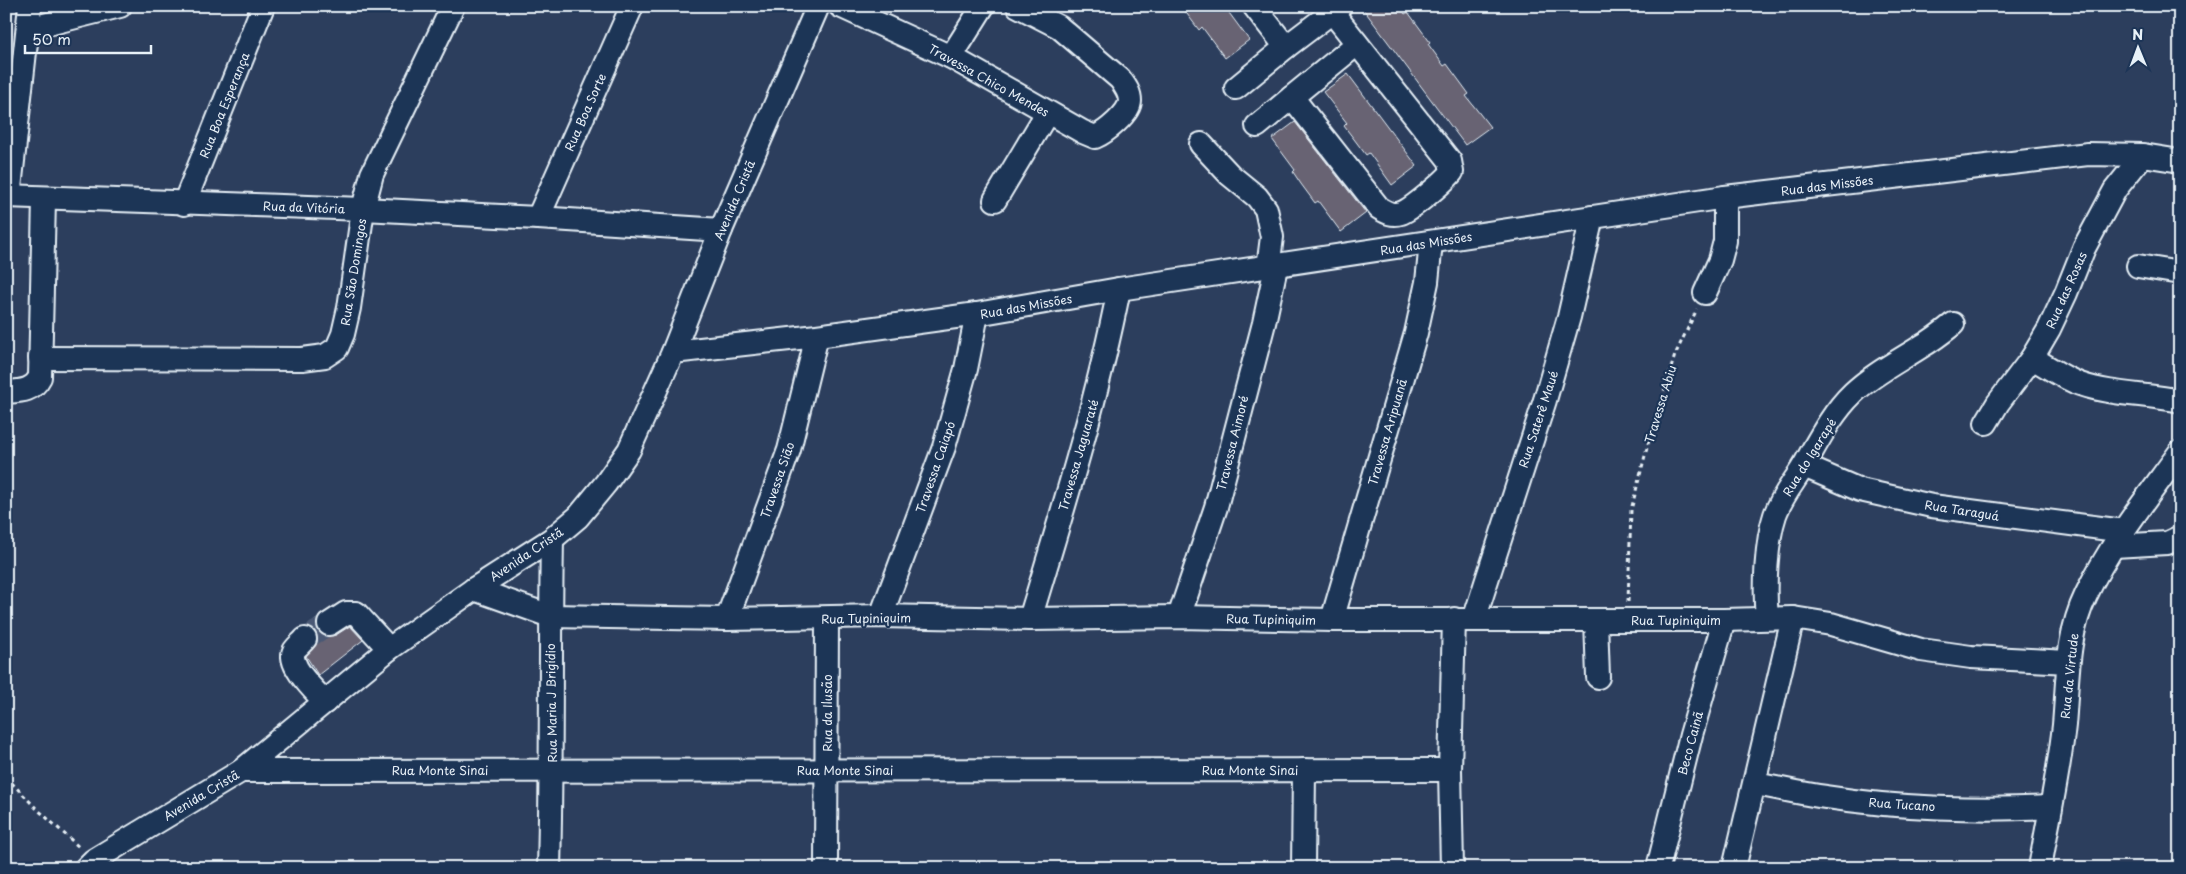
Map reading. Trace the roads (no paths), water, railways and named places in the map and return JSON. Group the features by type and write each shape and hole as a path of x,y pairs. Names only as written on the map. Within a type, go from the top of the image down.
{"street":[{"path":"8,196 30,6"},
{"path":"28,29 120,6"},
{"name":"Rua Boa Esperança","path":"184,204 263,6"},
{"name":"Rua São Domingos","path":"40,358 302,359 325,356 337,348 343,334 349,308 366,192 380,156 453,6"},
{"name":"Rua Boa Sorte","path":"538,218 632,6"},
{"name":"Avenida Cristã","path":"90,864 241,770 389,650 474,590 552,539 578,516 606,483 629,450 674,352 721,230 818,6"},
{"name":"Travessa Chico Mendes","path":"840,6 951,57 1083,132 1095,137 1103,134 1126,112 1130,102 1128,90 1120,79 1059,27 1018,6"},
{"path":"951,57 983,6"},
{"path":"1254,6 1286,47"},
{"path":"1236,88 1337,9 1357,44 1450,161 1452,172 1445,180 1402,213 1391,214 1379,208 1292,97"},
{"path":"1257,126 1357,44"},
{"path":"996,200 1047,113"},
{"name":"Travessa Aimoré","path":"1179,617 1216,507 1261,332 1272,267 1272,237 1266,209 1257,197 1230,175 1201,144"},
{"name":"Rua das Missões","path":"674,352 816,336 977,314 1119,289 1725,197 2088,154 2143,154 2180,161"},
{"name":"Rua das Rosas","path":"1986,423 1998,403 2032,358 2049,329 2084,248 2115,190 2143,154"},
{"name":"Rua da Vitória","path":"8,196 44,199 363,209 721,230"},
{"path":"1705,293 1720,260 1724,241 1725,197"},
{"path":"6,392 20,391 33,387 40,377 44,199"},
{"name":"Rua Saterê Maué","path":"1452,868 1450,770 1464,620 1545,400 1569,318 1592,217"},
{"name":"Travessa Aripuanã","path":"1332,620 1416,333 1427,282 1432,242"},
{"path":"2138,266 2180,273"},
{"name":"Travessa Jaguaraté","path":"1030,619 1078,458 1110,336 1119,289"},
{"name":"Travessa Caiapó","path":"881,616 944,447 966,369 977,314"},
{"name":"Rua do Igarapé","path":"1767,617 1765,596 1769,548 1775,516 1789,487 1804,466 1822,432 1853,393 1896,361 1922,347 1953,324"},
{"name":"Travessa Sião","path":"727,619 789,450 816,336"},
{"path":"2032,358 2079,384 2110,392 2162,397 2180,401"},
{"name":"Rua da Virtude","path":"2040,868 2064,725 2068,662 2073,632 2085,596 2119,539 2180,452"},
{"name":"Rua Taraguá","path":"1804,466 1860,490 1932,506 2119,539 2167,543 2180,537"},
{"name":"Rua Maria J Brigídio","path":"549,868 552,769 550,616 552,539"},
{"name":"Rua Tupiniquim","path":"474,590 550,616 727,619 827,619 881,616 1030,619 1179,617 1332,620 1724,620 1767,617 1793,618 1831,624 1921,650 1971,657 2068,662"},
{"path":"329,624 346,613 356,613 389,650"},
{"path":"1734,868 1793,618"},
{"name":"Rua da Ilusão","path":"826,868 828,770 827,619"},
{"path":"1596,620 1598,677"},
{"name":"Beco Cainã","path":"1658,868 1691,735 1724,620"},
{"path":"306,640 295,649 293,660 297,670 325,702"},
{"name":"Rua Monte Sinai","path":"241,770 1450,770"},
{"path":"1303,868 1304,770"},
{"name":"Rua Tucano","path":"1755,784 1826,798 1877,803 2016,809 2051,807"}],"tunnel":[{"path":"305,639 329,624"}]}
